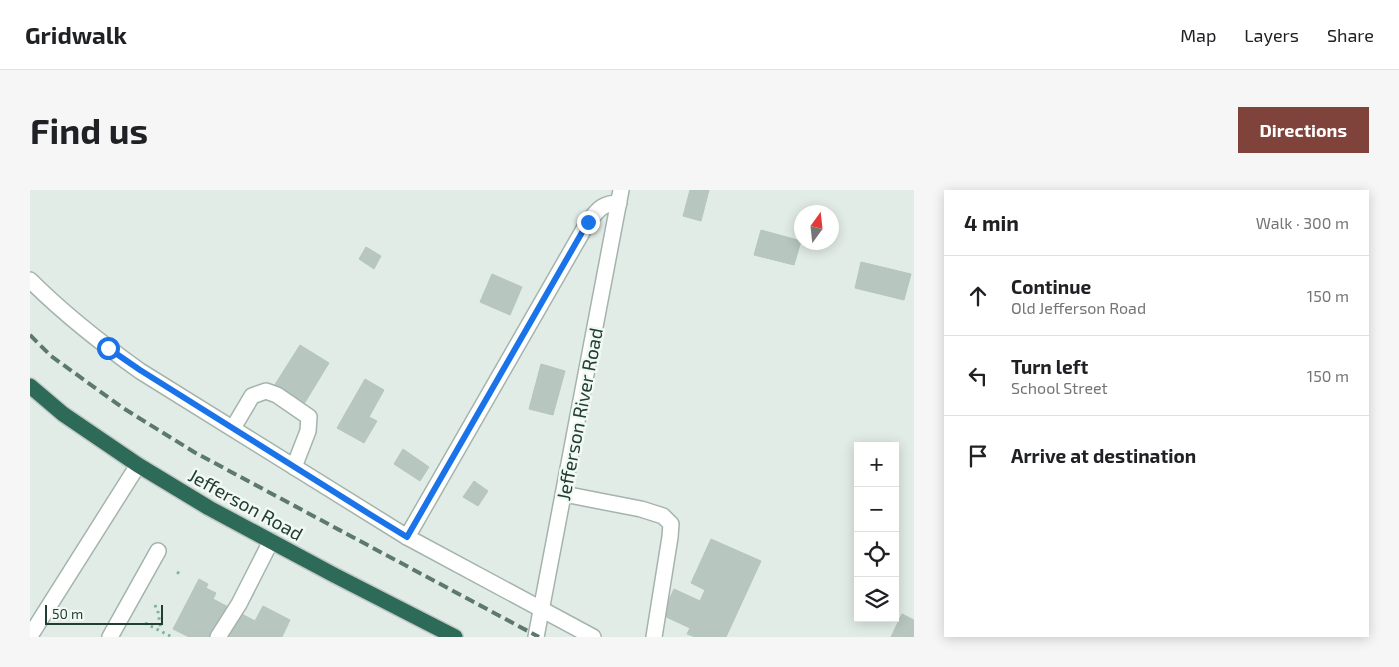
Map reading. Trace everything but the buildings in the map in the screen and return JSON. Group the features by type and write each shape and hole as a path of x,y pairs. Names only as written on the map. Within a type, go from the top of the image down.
{"highway":[{"name":"Jefferson Road","path":"30,386 63,414 138,465 209,508 455,637"}],"street":[{"name":"Jefferson River Road","path":"536,637 620,196"},
{"path":"407,537 588,222 599,209 620,196"},
{"path":"30,280 74,322 140,370 407,537 593,637"},
{"path":"233,428 252,396 266,391 277,395 309,417 308,431 294,467"},
{"path":"30,636 138,465"},
{"path":"564,494 663,516 671,524 654,637"},
{"path":"218,637 239,604 272,541"},
{"path":"110,637 158,551"}],"path":[{"path":"155,605 161,631"},
{"path":"145,623 172,637"}],"railway":[{"path":"30,335 51,356 123,408 194,452 539,637"}],"route":[{"path":"108,348 407,537 588,222"}]}
